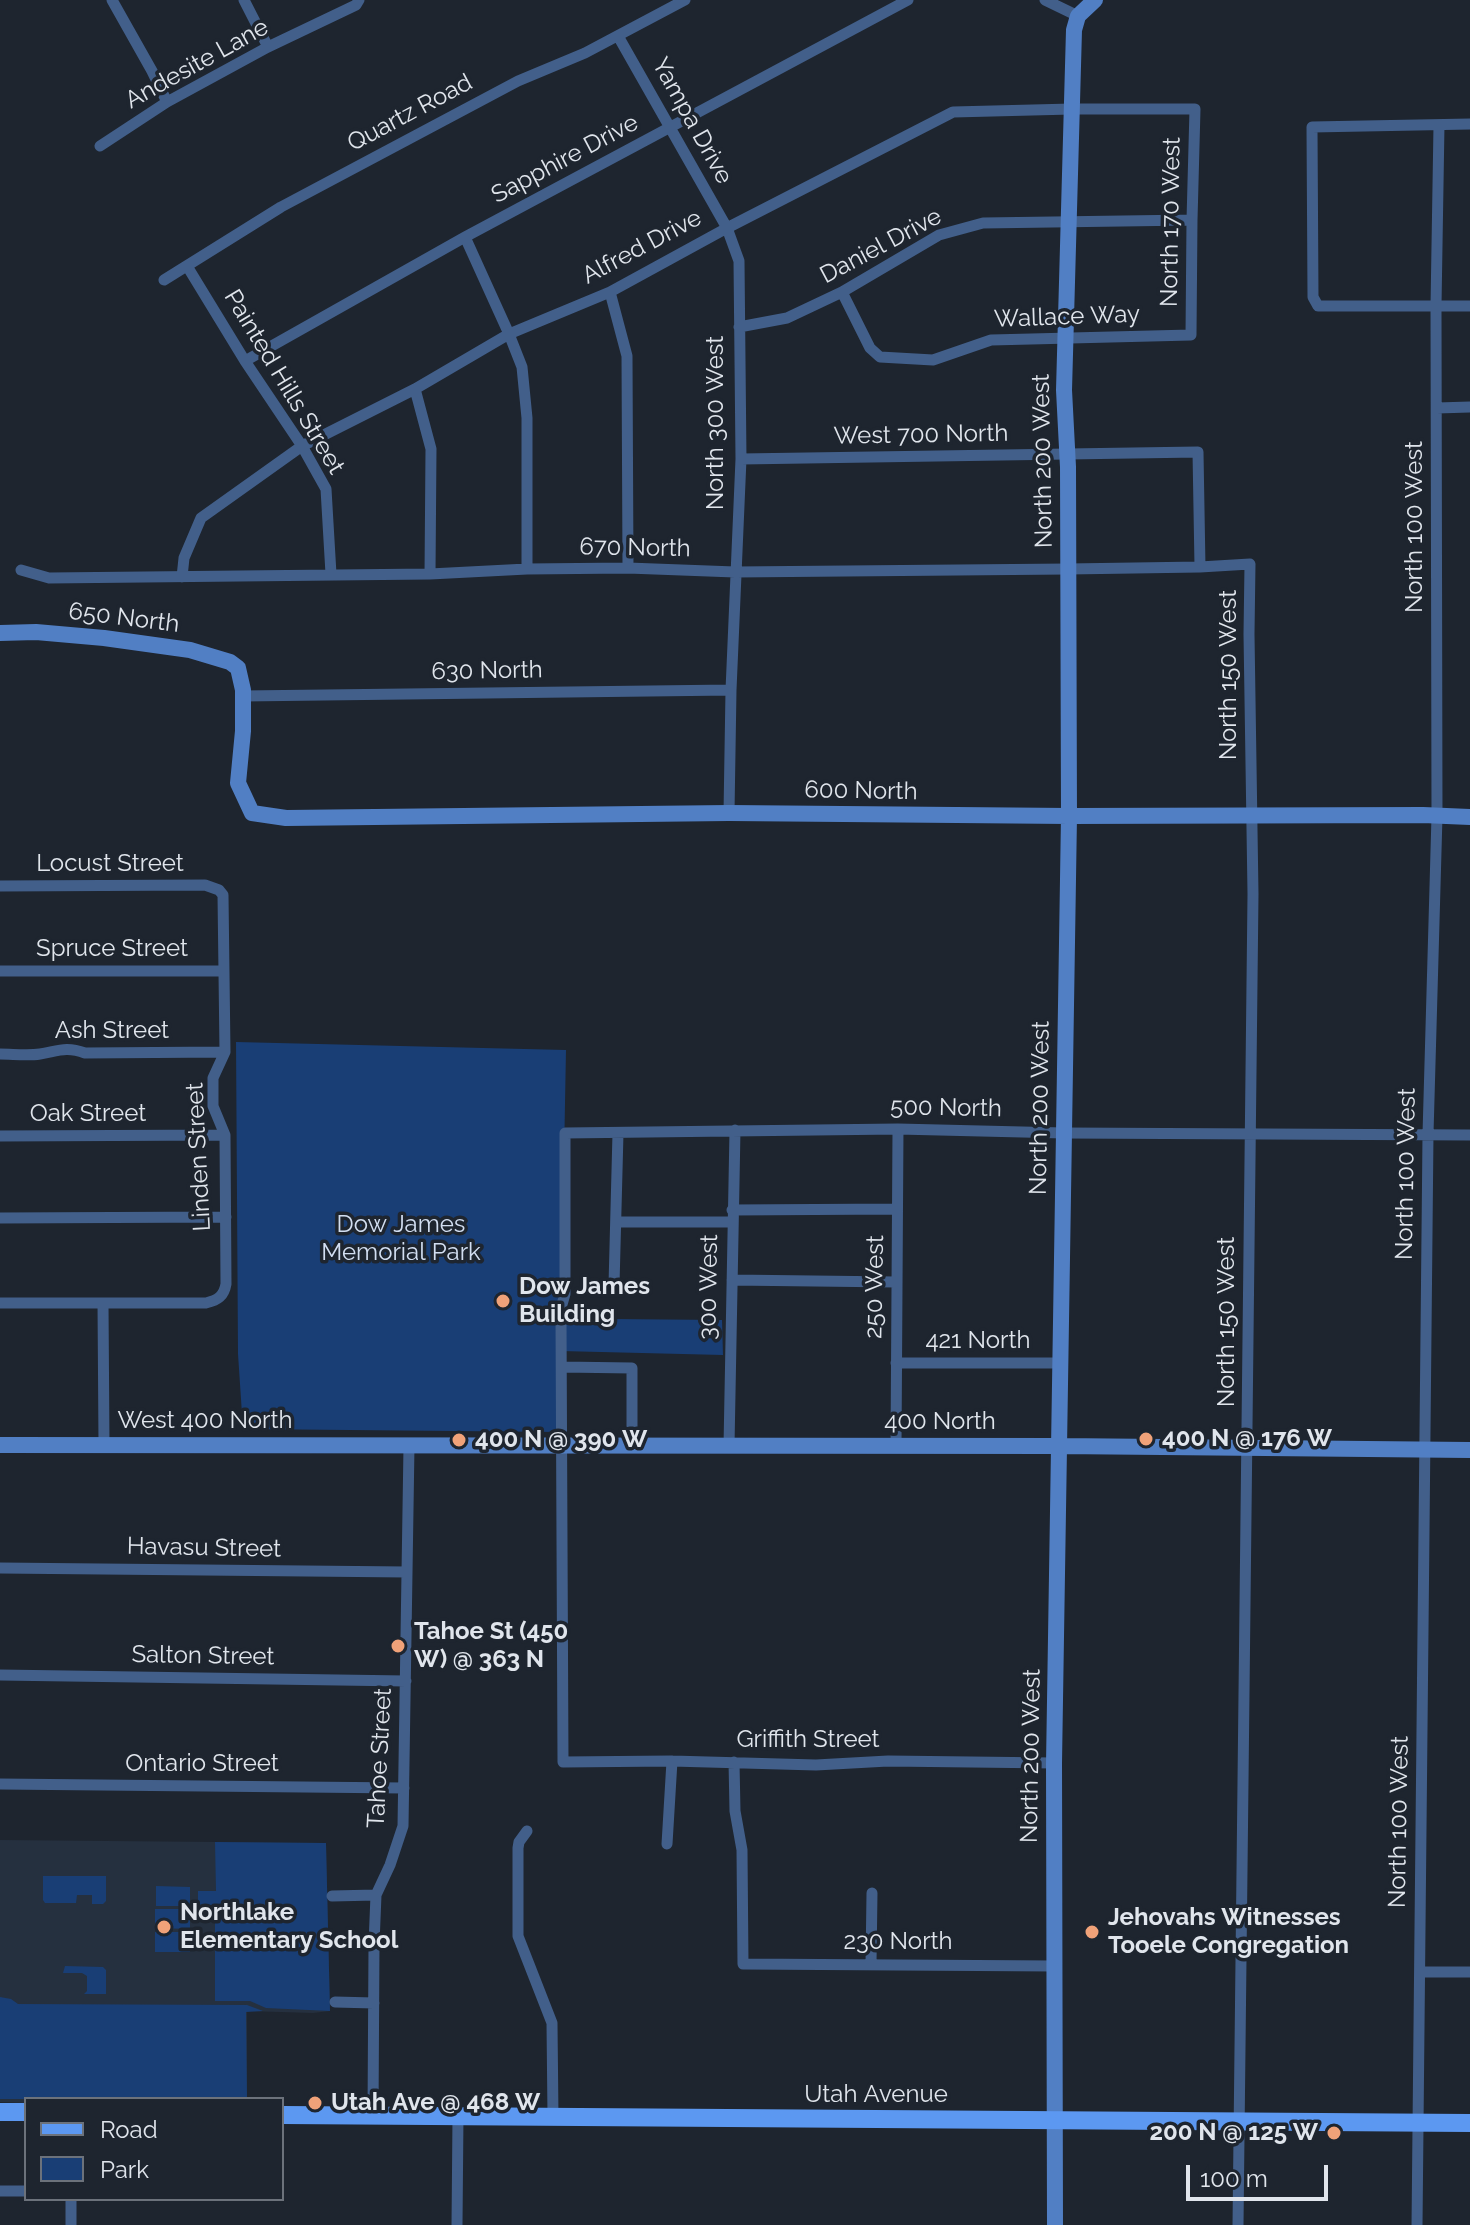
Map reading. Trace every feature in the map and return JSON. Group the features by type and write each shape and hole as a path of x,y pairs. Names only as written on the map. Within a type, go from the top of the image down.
{"main road":[{"path":"0,2112 24,2112"},
{"name":"Utah Avenue","path":"284,2115 1470,2123"}],"street":[{"path":"112,0 167,102"},
{"path":"244,0 268,47"},
{"name":"Andesite Lane","path":"100,146 167,102 268,47 356,5 359,0"},
{"name":"Quartz Road","path":"164,280 305,193 518,81 569,60 685,0"},
{"name":"Sapphire Drive","path":"245,361 465,237 908,0"},
{"path":"1045,0 1078,16 1095,0"},
{"name":"North 200 West","path":"1055,2225 1054,1763 1069,816 1068,455 1064,390 1074,30 1078,16"},
{"name":"Yampa Drive","path":"618,36 727,228"},
{"name":"Alfred Drive","path":"182,577 184,558 201,518 302,446 415,389 509,334 610,292 953,112 1195,109"},
{"name":"North 170 West","path":"1191,335 1195,109"},
{"path":"1470,124 1312,127 1313,297 1318,306 1470,306"},
{"name":"North 100 West","path":"1417,2225 1428,1134 1437,816 1436,306 1439,125"},
{"name":"Daniel Drive","path":"739,327 787,318 842,292 939,235 983,223 1192,220"},
{"name":"North 300 West","path":"727,228 739,261 741,459 729,813"},
{"path":"465,237 522,367 527,418 527,569"},
{"name":"Painted Hills Street","path":"187,266 326,489 331,574"},
{"path":"610,292 627,356 628,568"},
{"name":"Wallace Way","path":"842,292 870,348 880,357 933,360 991,340 1191,335"},
{"path":"415,389 431,449 430,574"},
{"path":"1437,408 1470,407"},
{"name":"West 700 North","path":"741,459 1198,452 1200,567"},
{"name":"670 North","path":"21,570 49,578 430,574 527,569 628,568 735,572 1250,564"},
{"name":"North 150 West","path":"1238,2225 1253,894 1250,564"},
{"name":"650 North","path":"0,633 65,634 190,650 220,657 238,668 243,696"},
{"name":"630 North","path":"243,696 731,690"},
{"name":"600 North","path":"243,696 238,783 252,813 286,818 729,813 1470,817"},
{"name":"Locust Street","path":"0,886 205,885 219,890"},
{"name":"Linden Street","path":"0,1303 206,1303 222,1296 226,1284 225,1135 213,1106 213,1078 225,1052 224,903 219,890"},
{"name":"Spruce Street","path":"0,971 224,971"},
{"name":"Ash Street","path":"0,1054 41,1054 52,1050 85,1053 225,1052"},
{"name":"500 North","path":"562,1367 565,1133 898,1129 1470,1135"},
{"name":"250 West","path":"896,1446 898,1129"},
{"name":"300 West","path":"729,1446 735,1130"},
{"path":"614,1285 618,1133"},
{"name":"Oak Street","path":"0,1136 225,1135"},
{"path":"616,1222 897,1209"},
{"path":"0,1218 226,1217"},
{"path":"732,1280 896,1282"},
{"path":"103,1303 104,1445"},
{"name":"421 North","path":"896,1363 1060,1363"},
{"path":"561,1447 562,1367 632,1368 632,1447"},
{"name":"West 400 North","path":"0,1445 409,1446"},
{"name":"400 North","path":"409,1446 1060,1446 1470,1450"},
{"name":"Tahoe Street","path":"373,2116 376,1895 403,1826 409,1446"},
{"name":"Griffith Street","path":"561,1447 563,1762 816,1765 888,1761 1054,1763"},
{"name":"Havasu Street","path":"0,1568 407,1572"},
{"name":"Salton Street","path":"0,1675 406,1681"},
{"path":"667,1844 672,1761"},
{"name":"230 North","path":"734,1762 735,1811 742,1850 743,1964 1054,1966"},
{"name":"Ontario Street","path":"0,1784 404,1788"},
{"path":"527,1831 518,1848 518,1936 552,2023 553,2117"},
{"path":"871,1964 872,1893"},
{"path":"332,1896 376,1895"},
{"path":"1420,1972 1470,1972"},
{"path":"335,2002 374,2003"},
{"path":"457,2225 458,2116"},
{"path":"0,2191 24,2191"},
{"path":"71,2201 71,2225"}],"shaded area":[{"name":"Northlake Elementary School","path":"0,1840 326,1843 330,2011 247,2011 247,2097 24,2097 24,2103 0,2102"}],"green space":[{"name":"Dow James Memorial Park","path":"236,1042 566,1050 561,1318 608,1315 609,1319 722,1320 723,1355 560,1351 559,1432 243,1429 238,1354"},
{"path":"215,1842 326,1843 330,2011 266,2008 250,2001 215,2001 215,1915 198,1914 198,1891 216,1891"},
{"path":"43,1876 106,1876 106,1901 92,1904 92,1895 77,1895 76,1903 45,1903"},
{"path":"156,1886 190,1887 190,1906 156,1906"},
{"path":"155,1909 190,1909 190,1929 155,1928"},
{"path":"155,1932 190,1932 190,1952 155,1952"},
{"path":"65,1966 103,1967 106,1970 106,1994 84,1994 87,1991 87,1976 63,1973"},
{"path":"0,1997 18,2004 247,2005 263,2011 246,2012 247,2097 0,2099"}],"place":[{"name":"Dow James Building","path":"503,1301"},
{"name":"400 N @ 176 W","path":"1146,1439"},
{"name":"400 N @ 390 W","path":"459,1440"},
{"name":"Tahoe St (450 W) @ 363 N","path":"398,1646"},
{"name":"Northlake Elementary School","path":"164,1927"},
{"name":"Jehovahs Witnesses Tooele Congregation","path":"1092,1932"},
{"name":"Utah Ave @ 468 W","path":"315,2103"},
{"name":"200 N @ 125 W","path":"1334,2133"}]}
